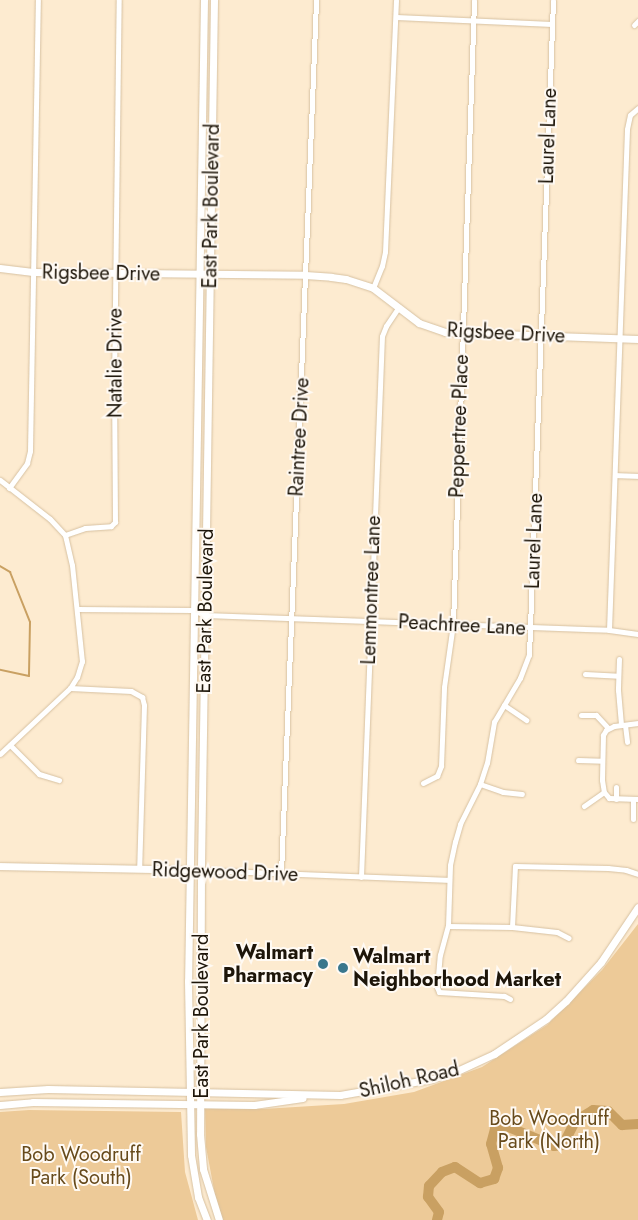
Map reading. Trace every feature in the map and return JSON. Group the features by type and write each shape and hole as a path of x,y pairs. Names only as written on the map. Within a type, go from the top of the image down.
{"main road":[{"name":"East Park Boulevard","path":"204,0 188,870 188,1093 194,1177 206,1220"},
{"name":"East Park Boulevard","path":"214,0 201,870 200,1104 201,1158 219,1220"},
{"name":"Rigsbee Drive","path":"0,268 33,272 305,275 346,279 373,288 408,316 432,329 462,333 638,339"},
{"name":"Ridgewood Drive","path":"0,866 201,870"},
{"name":"Shiloh Road","path":"0,1092 48,1089 341,1095 411,1084 457,1071 494,1054 520,1039 566,1001 601,962 638,907"},
{"name":"Shiloh Road","path":"0,1105 33,1102 254,1105 323,1095"}],"street":[{"path":"10,488 27,463 30,451 38,0"},
{"name":"Natalie Drive","path":"65,535 85,528 111,526 115,522 115,274 119,0"},
{"name":"Raintree Drive","path":"281,873 316,0"},
{"path":"373,288 382,266 385,252 396,0"},
{"name":"Peppertree Place","path":"424,783 437,776 441,766 444,687 453,624 474,0"},
{"name":"Laurel Lane","path":"510,998 439,992 437,986 440,955 448,926 449,880 460,824 480,784 487,763 492,729 525,669 529,655 553,0"},
{"path":"396,17 552,24"},
{"path":"609,630 628,118 637,108"},
{"name":"Lemmontree Lane","path":"361,877 369,621 382,336 386,326 399,308"},
{"path":"615,475 638,476"},
{"path":"0,480 50,519 65,535 72,565 82,661 77,677 70,688 0,754"},
{"name":"Peachtree Lane","path":"77,609 192,610 205,615 609,630 638,634"},
{"path":"619,659 618,676 623,725 627,742"},
{"path":"585,674 618,676"},
{"path":"70,688 131,691 142,697 144,705 139,869"},
{"path":"504,705 526,720"},
{"path":"581,716 596,715 608,728"},
{"path":"633,819 636,799 609,798 604,792 602,761 604,735 608,728 638,723"},
{"path":"10,745 39,774 59,780"},
{"path":"578,760 602,761"},
{"path":"480,784 503,792 522,794"},
{"path":"616,787 616,799"},
{"path":"584,806 604,792"},
{"path":"512,928 516,866 608,868 626,870 638,874"},
{"name":"Ridgewood Drive","path":"201,870 449,880"},
{"path":"448,926 512,928 557,932 569,938"}],"green space":[{"name":"Bob Woodruff Park (North)","path":"638,924 638,1220 223,1220 215,1195 206,1147 205,1108 263,1109 344,1104 414,1092 482,1067 547,1025 602,970"},
{"name":"Bob Woodruff Park (South)","path":"29,1110 181,1112 185,1172 198,1220 0,1220 0,1112"}],"waterway":[{"path":"0,566 10,572 30,622 29,676 0,670"},
{"path":"437,1220 439,1212 428,1197 429,1186 442,1172 455,1167 480,1183 494,1179 498,1168 491,1144 495,1129 506,1126 554,1146 563,1145 575,1121 593,1110 608,1111 622,1125 638,1124"}],"place":[{"name":"Walmart Pharmacy","path":"323,964"},
{"name":"Walmart Neighborhood Market","path":"343,968"}]}
